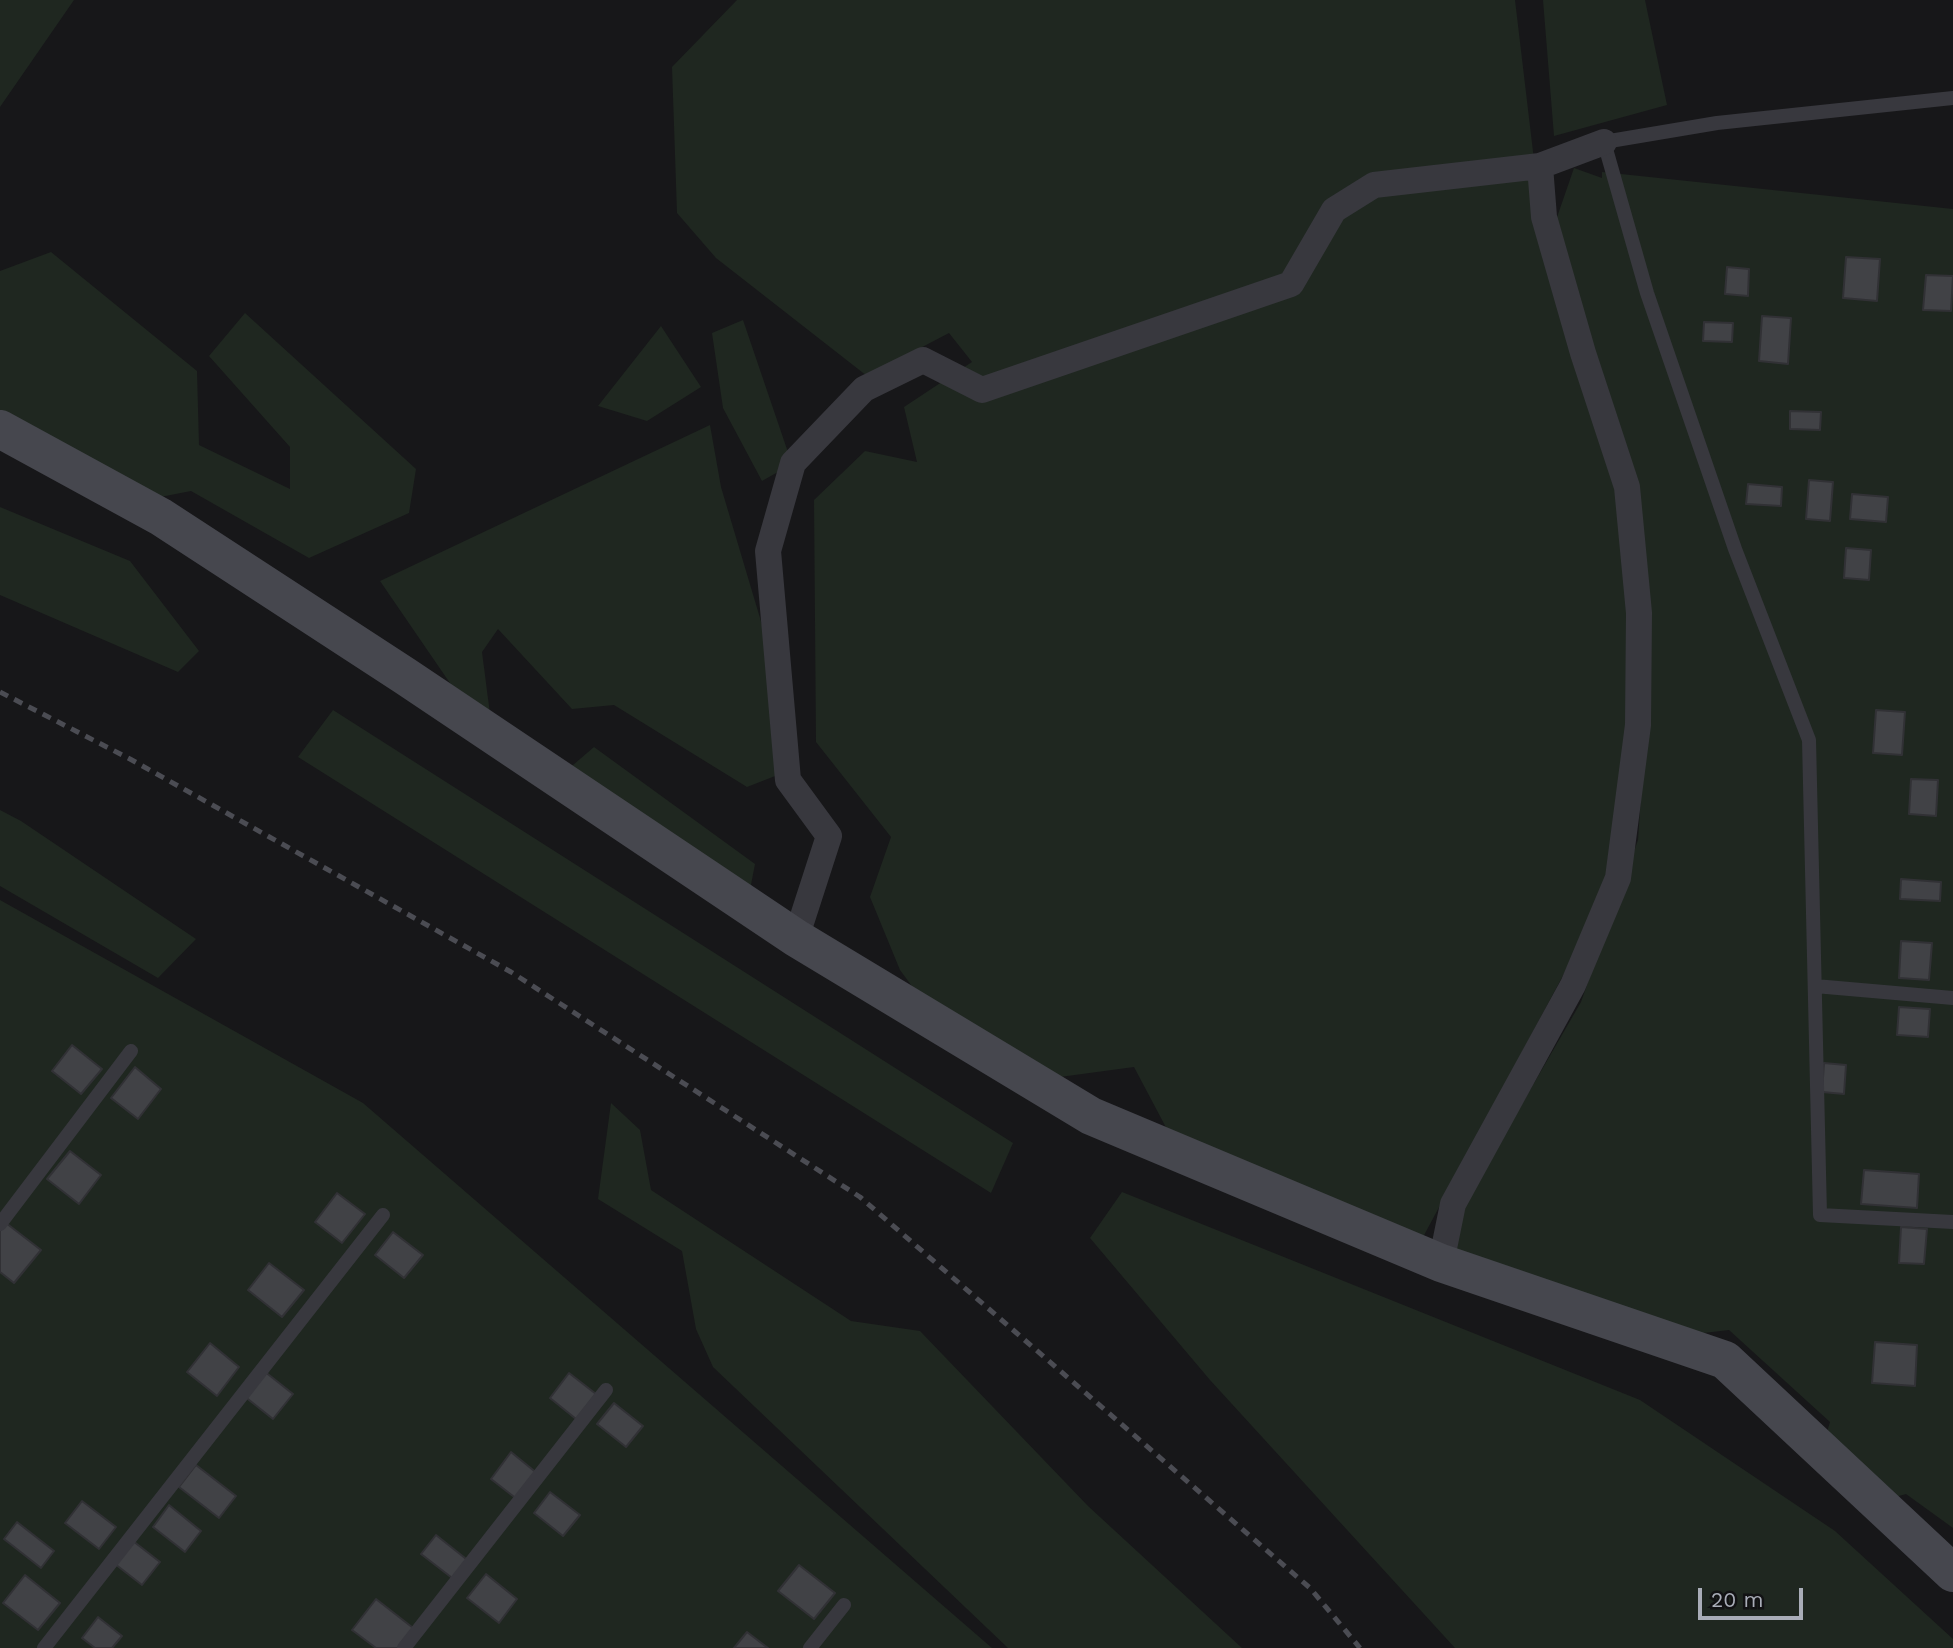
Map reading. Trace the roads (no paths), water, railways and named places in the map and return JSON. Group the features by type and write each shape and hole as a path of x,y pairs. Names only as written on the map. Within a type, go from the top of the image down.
{"main road":[{"path":"0,429 161,517 405,676 796,938 1091,1116 1441,1263 1725,1360 1953,1573"}],"street":[{"path":"796,938 829,836 788,780 768,551 793,463 864,389 923,360 982,390 1291,284 1334,210 1374,185 1540,166 1604,142"},
{"path":"1441,1263 1453,1205 1573,985 1618,877 1638,725 1639,613 1627,487 1583,354 1544,217 1540,166"}],"lane":[{"path":"1953,98 1717,123 1604,142 1647,293 1735,549 1809,740 1820,1215 1953,1222"},
{"path":"1815,986 1953,998"},
{"path":"0,1224 131,1051"},
{"path":"44,1648 383,1215"},
{"path":"404,1648 606,1390"},
{"path":"810,1648 844,1605"}],"railway":[{"path":"0,692 130,759 511,972 860,1197 1310,1588 1360,1648"}]}
